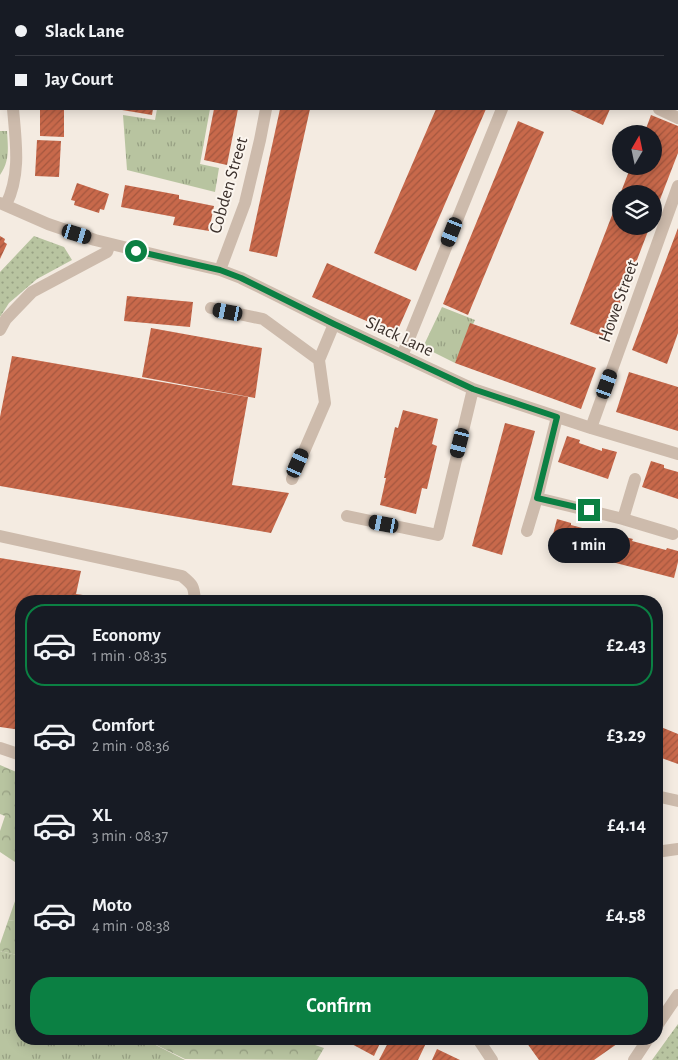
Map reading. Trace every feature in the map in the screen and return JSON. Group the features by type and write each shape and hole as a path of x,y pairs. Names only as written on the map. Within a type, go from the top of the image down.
{"street":[{"path":"3,204 11,194 15,176 16,158 13,110"},
{"name":"Cobden Street","path":"220,270 244,203 266,110"},
{"path":"402,356 502,110"},
{"path":"661,110 678,118"},
{"name":"Howe Street","path":"591,428 678,186"},
{"name":"Slack Lane","path":"3,204 77,234 181,262 220,270 241,278 473,389 591,428 678,454"},
{"path":"0,330 6,319 32,292 107,252 110,244"},
{"path":"210,308 263,319 320,360"},
{"path":"292,478 325,403 320,360 334,324"},
{"path":"347,516 438,534 473,389"},
{"path":"527,531 557,417"},
{"path":"623,519 635,479"},
{"path":"537,498 623,519 673,534"},
{"path":"0,536 182,576 192,584 194,595"},
{"path":"0,748 15,753"},
{"path":"663,798 678,801"},
{"path":"663,851 678,849"},
{"path":"663,1017 678,995"},
{"path":"482,1045 492,1060"},
{"path":"634,1060 644,1045"}],"green space":[{"path":"157,110 210,110 200,164 219,168 215,192 127,170 123,115 155,120"},
{"path":"0,131 7,131 8,148 7,159 0,175"},
{"path":"34,236 64,247 72,260 37,279 9,303 0,317 0,272"},
{"path":"442,307 475,320 455,363 423,347"},
{"path":"0,765 15,771 15,862 0,852 0,831 5,816 0,814"},
{"path":"15,901 15,920 8,921"},
{"path":"15,920 15,955 0,951 0,944 8,921"},
{"path":"0,951 15,955 15,1045 156,1045 185,1060 0,1060"},
{"path":"678,1024 678,1060 652,1060"},
{"path":"156,1045 315,1045 324,1048 317,1060 185,1059"}],"building":[{"path":"40,110 64,110 64,137 40,136"},
{"path":"122,110 153,110 152,115"},
{"path":"214,110 238,110 227,165 204,160"},
{"path":"280,110 310,110 277,257 249,251"},
{"path":"436,110 486,110 416,271 374,253"},
{"path":"570,110 610,110 603,125"},
{"path":"651,115 678,126 678,153 662,194 662,185 624,185 628,175 662,175 662,125 647,125"},
{"path":"518,121 544,132 468,315 443,304"},
{"path":"37,140 61,141 59,177 35,176"},
{"path":"77,183 109,194 104,210 100,209 99,213 74,205 75,201 71,200"},
{"path":"125,185 179,195 179,199 214,206 209,231 173,225 175,217 121,207"},
{"path":"612,215 612,235 647,235 607,338 570,324"},
{"path":"678,228 678,333 667,364 632,350"},
{"path":"0,236 5,239 4,242 7,244 0,259"},
{"path":"327,263 411,300 396,334 312,297"},
{"path":"127,296 193,302 190,327 124,321"},
{"path":"470,323 596,368 581,409 455,363"},
{"path":"151,328 262,348 255,398 142,377"},
{"path":"12,356 248,397 232,485 289,493 271,533 0,486 0,417"},
{"path":"629,372 678,387 678,431 616,412"},
{"path":"403,410 438,419 432,444 437,446 427,489 422,488 416,514 380,505 395,427 398,428"},
{"path":"505,423 535,431 502,555 472,546"},
{"path":"567,436 580,440 579,443 602,451 602,448 617,452 608,479 558,462"},
{"path":"651,461 664,465 664,468 678,472 678,499 642,487"},
{"path":"557,519 571,523 571,525 605,534 606,532 666,550 667,548 678,551 678,562 674,578 550,546"},
{"path":"0,558 81,571 76,594 83,595 15,595 15,729 0,727"},
{"path":"663,728 678,734 678,764 663,759"},
{"path":"354,1045 379,1045 374,1056"},
{"path":"387,1045 425,1045 418,1060 379,1060"},
{"path":"528,1045 615,1045 594,1060 539,1060"},
{"path":"437,1049 460,1060 432,1060"}],"route":[{"path":"136,251 220,270 241,278 473,389 557,417 537,498 589,510"}]}
